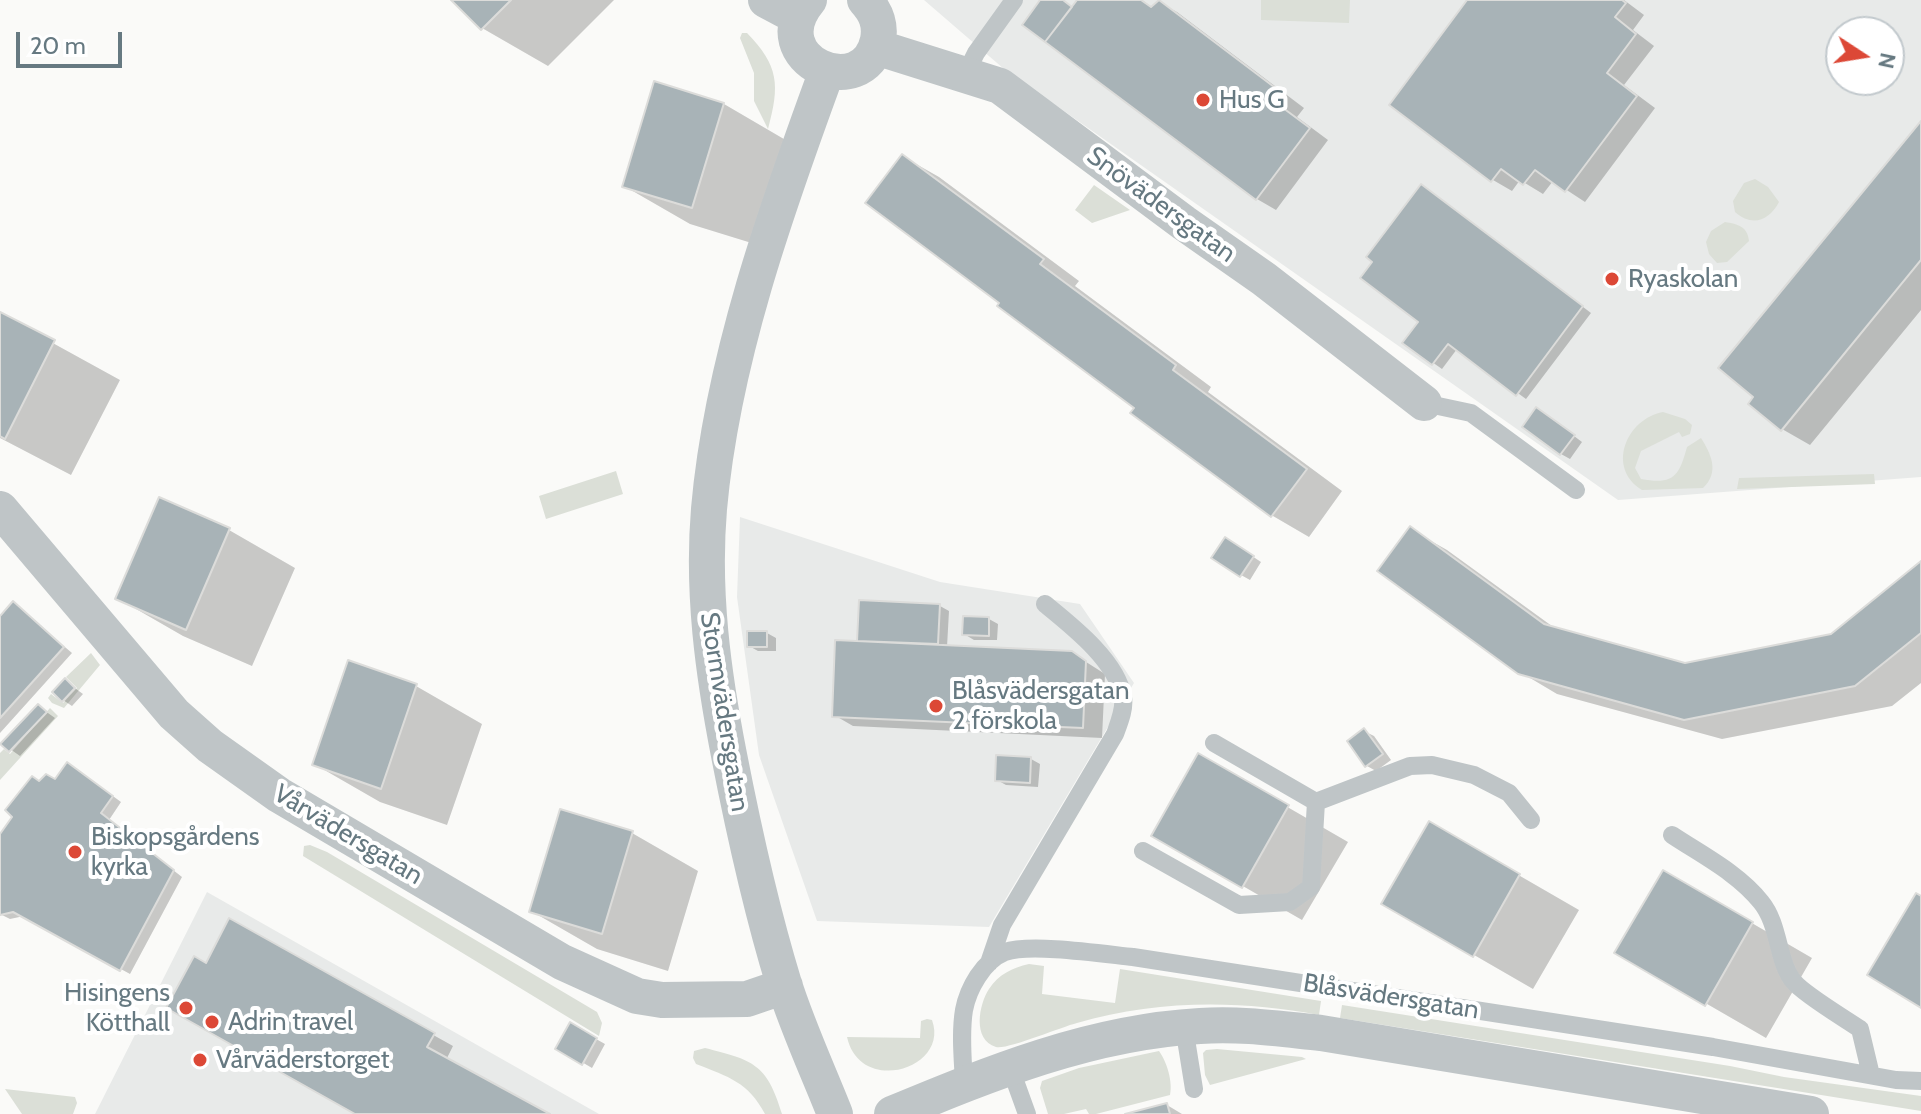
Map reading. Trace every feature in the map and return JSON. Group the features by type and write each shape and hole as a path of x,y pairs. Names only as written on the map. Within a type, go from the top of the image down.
{"street":[{"path":"766,0 804,8 797,39 802,53 813,64 827,71 844,72 860,66 876,47 877,17 865,0"},
{"name":"Snövädersgatan","path":"876,47 1000,86 1264,279 1424,403"},
{"name":"Stormvädersgatan","path":"827,71 770,240 730,376 709,508 706,602 716,686 746,841 785,986 835,1114"},
{"name":"Vårvädersgatan","path":"0,509 174,714 210,746 279,795 562,962 637,996 662,1000 747,999 785,986"},
{"name":"Blåsvädersgatan","path":"892,1114 964,1084 1063,1049 1125,1035 1184,1027 1253,1027 1321,1033 1811,1114"}],"lane":[{"path":"965,75 976,53 1014,0"},
{"path":"1424,403 1471,413 1576,490"},
{"path":"964,1084 962,1035 965,1006 975,981 989,963 1002,925 1115,734 1122,715 1123,697 1116,680 1092,644 1045,604"},
{"path":"1214,743 1316,802"},
{"path":"1316,802 1410,766 1432,765 1474,775 1509,793 1531,820"},
{"path":"1143,851 1239,905 1290,902 1311,887 1316,802"},
{"path":"1672,835 1737,878 1763,903 1794,983 1860,1029 1871,1075"},
{"name":"Blåsvädersgatan","path":"989,963 999,955 1016,950 1058,950 1133,957 1365,991 1921,1081"},
{"path":"1184,1027 1194,1089"},
{"path":"1010,1067 1027,1114"}],"shaded area":[{"name":"Ryaskolan","path":"924,0 1921,0 1921,477 1618,500 1004,69"},
{"path":"1261,0 1350,0 1349,23 1261,20"},
{"path":"742,33 747,33 758,45 774,77 774,100 768,129 754,101 754,73 740,38"},
{"path":"1755,179 1768,187 1779,202 1770,214 1760,220 1741,217 1735,212 1733,201 1744,183"},
{"path":"1094,185 1130,210 1092,223 1075,210"},
{"path":"1725,222 1742,227 1749,241 1727,262 1717,263 1709,254 1706,242 1711,231"},
{"path":"1663,412 1685,419 1692,425 1690,434 1682,437 1679,432 1641,451 1635,468 1641,479 1668,479 1678,471 1687,447 1701,438 1712,463 1711,476 1703,488 1642,490 1631,481 1625,470 1625,445 1631,434 1650,416"},
{"path":"616,471 623,494 546,519 539,496"},
{"path":"1874,474 1875,484 1737,489 1739,478"},
{"name":"Blåsvädersgatan 2 förskola","path":"740,517 940,582 1080,604 1134,683 989,927 817,921 759,755 737,597"},
{"path":"91,653 100,665 64,708 52,703 48,698 51,694 63,703 77,688 66,677"},
{"path":"50,708 58,716 0,780 0,753 4,749 10,754"},
{"path":"310,845 327,852 597,1012 602,1023 599,1036 303,856 304,846"},
{"path":"207,892 599,1114 95,1114"},
{"path":"1029,964 1044,966 1042,994 1115,1003 1120,969 1321,1001 1319,1015 1228,1005 1167,1006 1107,1015 996,1047 988,1043 981,1030 980,1012 985,996 1002,976"},
{"path":"1342,1005 1784,1077 1921,1096 1921,1111 1340,1018"},
{"path":"932,1020 934,1037 928,1052 901,1069 884,1070 868,1066 855,1055 847,1037 920,1038 921,1021"},
{"path":"705,1048 735,1056 756,1066 770,1084 782,1114 765,1114 744,1088 728,1077 696,1064 694,1051"},
{"path":"1217,1049 1306,1059 1210,1085 1205,1075 1203,1053"},
{"path":"1159,1051 1169,1072 1170,1095 1096,1114 1089,1114 1086,1109 1048,1114 1040,1088 1042,1081 1079,1068"},
{"path":"5,1089 75,1097 77,1103 73,1114 22,1114"}],"building":[{"path":"451,0 511,0 481,30"},
{"path":"1040,0 1063,0 1072,7 1045,42 1022,25"},
{"name":"Hus G","path":"1077,0 1141,0 1151,7 1159,0 1286,96 1279,105 1310,128 1256,200 1045,42"},
{"path":"1467,0 1622,0 1626,3 1615,17 1636,34 1607,73 1637,96 1565,192 1535,170 1523,185 1501,169 1491,182 1389,105"},
{"path":"654,81 724,103 692,208 622,187"},
{"path":"1921,121 1921,260 1781,431 1748,404 1753,397 1718,368"},
{"path":"902,154 1044,259 1040,264 1176,365 1173,370 1307,469 1271,517 1130,413 1134,408 865,203"},
{"path":"1421,184 1583,306 1516,396 1448,344 1432,365 1402,343 1418,322 1360,278 1372,262 1366,257"},
{"path":"0,312 55,340 5,439 0,436"},
{"path":"1536,407 1575,435 1560,455 1522,427"},
{"path":"159,497 230,528 186,630 115,599"},
{"path":"1410,526 1544,624 1685,663 1831,634 1921,561 1921,633 1855,686 1684,720 1518,674 1377,571"},
{"path":"1225,537 1254,556 1240,577 1211,558"},
{"path":"859,600 940,604 938,644 857,641"},
{"path":"13,601 64,647 0,718 0,616"},
{"path":"963,616 989,617 989,636 962,635"},
{"path":"747,631 767,631 767,647 747,647"},
{"path":"835,640 1072,651 1086,661 1083,728 832,717"},
{"path":"348,660 417,684 381,789 312,765"},
{"path":"65,678 75,688 62,702 52,692"},
{"path":"38,704 47,712 9,752 0,744"},
{"path":"1364,728 1383,754 1365,767 1347,741"},
{"path":"1198,753 1289,805 1242,888 1151,836"},
{"path":"996,755 1031,757 1030,783 995,781"},
{"name":"Biskopsgårdens kyrka","path":"67,762 113,796 101,813 174,870 120,971 13,912 0,915 0,834 12,817 5,810 32,776 39,781 46,774 55,779"},
{"path":"560,809 633,831 602,934 529,912"},
{"path":"1429,821 1520,874 1473,957 1381,904"},
{"path":"1663,870 1753,922 1705,1006 1614,953"},
{"path":"1916,893 1921,896 1921,1008 1867,975"},
{"path":"229,918 435,1033 427,1047 550,1114 355,1114 166,1008 194,956 206,963"},
{"path":"570,1022 597,1038 582,1065 555,1049"},
{"path":"1167,1103 1170,1114 1125,1114"}],"place":[{"name":"Hus G","path":"1203,100"},
{"name":"Ryaskolan","path":"1612,279"},
{"name":"Blåsvädersgatan 2 förskola","path":"936,706"},
{"name":"Biskopsgårdens kyrka","path":"75,852"},
{"name":"Hisingens Kötthall","path":"186,1008"},
{"name":"Adrin travel","path":"212,1022"},
{"name":"Vårväderstorget","path":"200,1060"}]}
